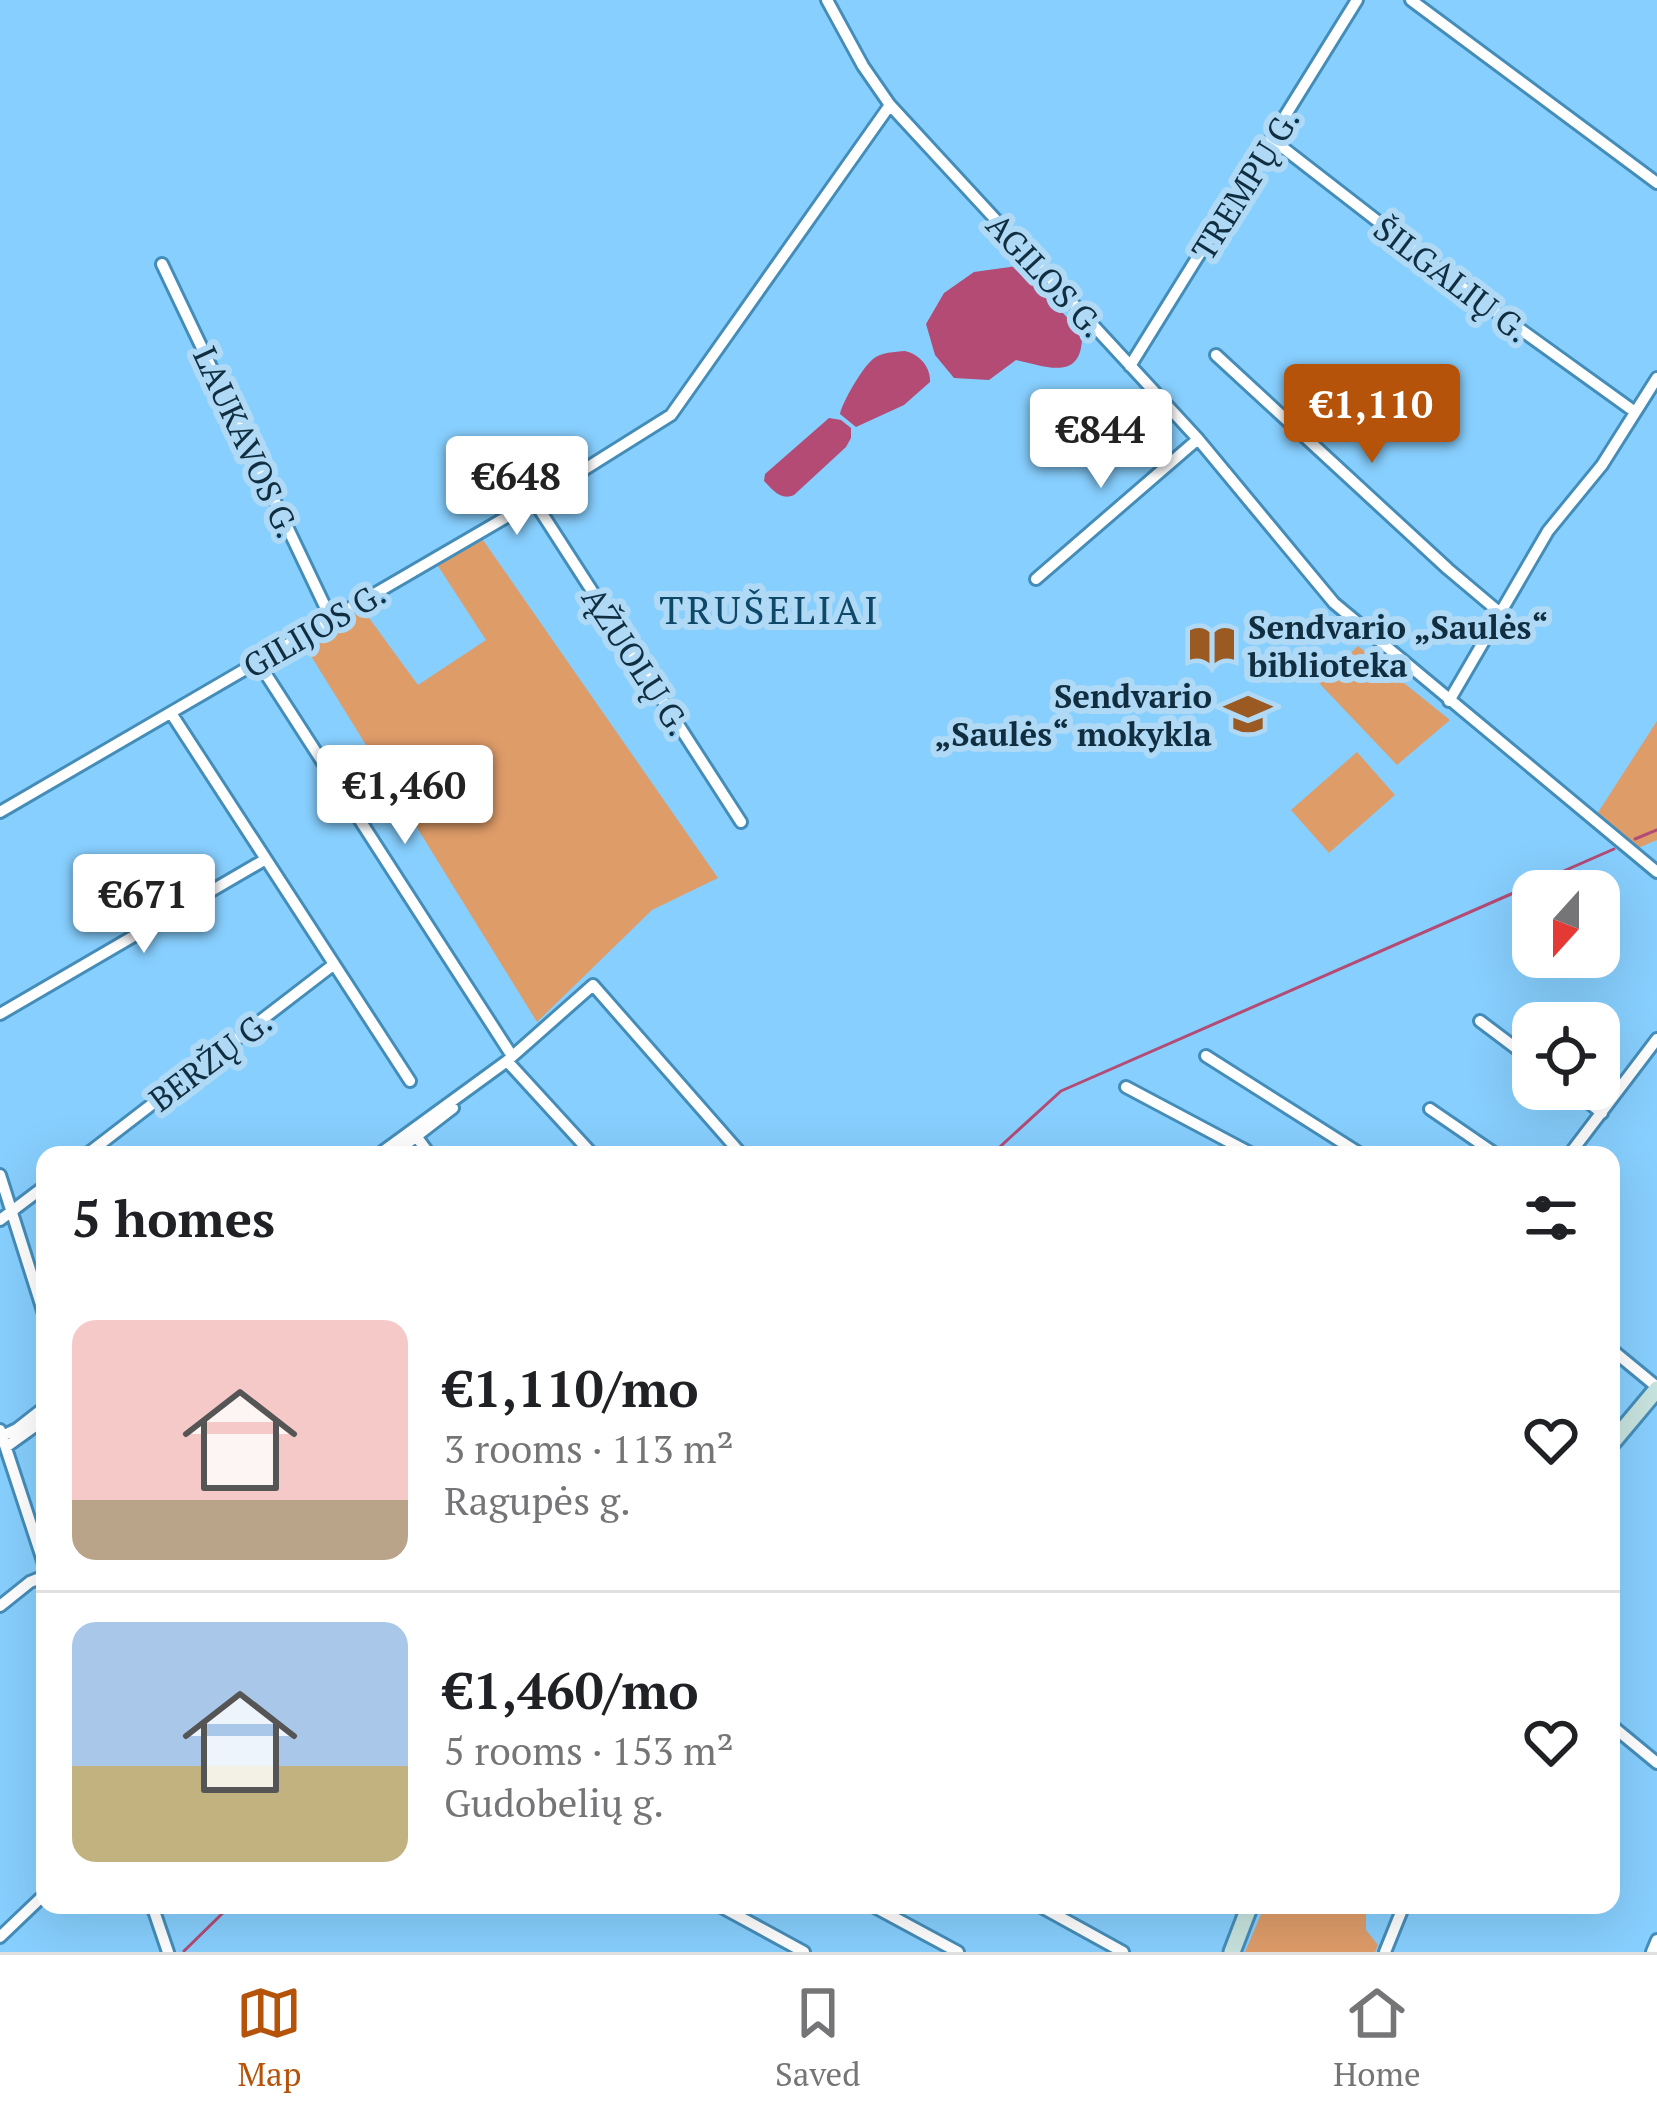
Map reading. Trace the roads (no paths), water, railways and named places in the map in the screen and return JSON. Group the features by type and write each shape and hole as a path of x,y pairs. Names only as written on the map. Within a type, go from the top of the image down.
{"main road":[{"path":"1620,1433 1657,1388"},
{"path":"1232,1952 1247,1914"}],"street":[{"name":"AGILOS G.","path":"827,0 890,105 1198,439 1334,603 1657,872"},
{"name":"TREMPŲ G.","path":"1130,366 1357,0"},
{"path":"1411,0 1657,183"},
{"name":"GILIJOS G.","path":"0,812 534,501 671,415 890,105"},
{"name":"ŠILGALIŲ G.","path":"1273,140 1474,296 1635,412"},
{"name":"LAUKAVOS G.","path":"162,264 331,620"},
{"path":"1216,355 1499,612"},
{"path":"1449,701 1548,531 1591,481 1657,378"},
{"path":"1036,579 1198,439"},
{"name":"ĄŽUOLŲ G.","path":"534,501 741,822"},
{"path":"258,662 510,1058 585,1146"},
{"path":"171,713 410,1081"},
{"path":"0,1014 266,860"},
{"name":"BERŽŲ G.","path":"98,1146 333,964"},
{"path":"390,1146 510,1058 593,985 734,1146"},
{"path":"1480,1021 1512,1045"},
{"path":"1576,1146 1657,1039"},
{"path":"1206,1056 1348,1146"},
{"path":"1126,1087 1237,1146"},
{"path":"403,1146 454,1108"},
{"path":"1430,1109 1484,1146"},
{"path":"1598,1110 1602,1113"},
{"path":"416,1136 423,1146"},
{"path":"0,1175 36,1288"},
{"path":"0,1220 36,1193"},
{"path":"1620,1357 1657,1388"},
{"path":"3,1438 36,1414"},
{"path":"3,1438 36,1423"},
{"path":"3,1438 36,1539"},
{"path":"0,1606 36,1580"},
{"path":"1620,1732 1657,1762"},
{"path":"0,1936 36,1902"},
{"path":"155,1914 168,1952"},
{"path":"734,1914 804,1952"},
{"path":"888,1914 958,1952"},
{"path":"1054,1914 1124,1952"},
{"path":"1385,1952 1400,1914"},
{"path":"1652,1952 1657,1940"}],"waterway":[{"path":"1635,839 1657,830"},
{"path":"1001,1146 1061,1091 1614,849"},
{"path":"184,1951 222,1914"}],"place":[{"name":"Sendvario „Saulės“ biblioteka","path":"1212,645"},
{"name":"Sendvario „Saulės“ mokykla","path":"1248,714"}],"district":[{"name":"TRUŠELIAI","path":"770,609"}]}
